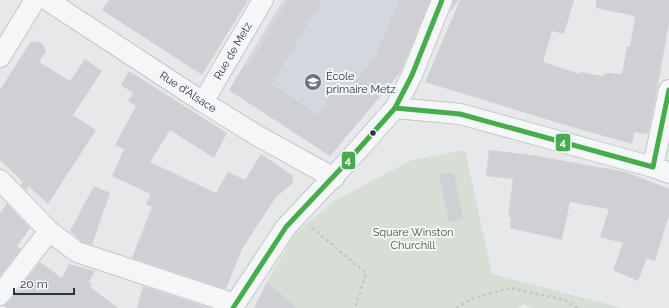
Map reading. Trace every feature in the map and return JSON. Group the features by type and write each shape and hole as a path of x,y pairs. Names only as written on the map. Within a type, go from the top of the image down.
{"street":[{"path":"0,57 36,0"},
{"name":"Rue d'Alsace","path":"47,0 203,102 258,136 334,178"},
{"name":"Rue de Metz","path":"203,102 263,0"},
{"path":"0,180 50,231 77,252 234,306 286,227 334,178 395,108 412,75 442,0"},
{"path":"395,108 460,114 661,170 669,90"},
{"path":"0,295 50,231"}],"path":[{"path":"307,224 366,273 355,308"},
{"path":"456,308 471,299 510,288 564,300 578,308"}],"shaded area":[{"name":"École primaire Metz","path":"283,0 430,0 400,73 330,156 229,90"}],"green space":[{"name":"Square Winston Churchill","path":"465,150 492,274 622,308 533,308 524,304 517,308 296,308 266,283 295,234 334,201 412,160"}],"building":[{"path":"109,0 248,0 202,75 102,10"},
{"path":"288,0 322,0 272,84 318,115 334,87 345,93 375,58 399,0 430,0 401,71 330,156 229,90 245,64 249,66"},
{"path":"453,0 459,0 450,12 453,4"},
{"path":"460,0 574,0 564,34 552,31 543,62 580,74 580,72 602,76 608,73 622,74 627,46 630,47 635,16 596,8 596,0 669,0 669,23 648,134 634,132 632,144 425,82"},
{"path":"31,41 43,44 46,51 39,62 70,81 85,59 102,71 73,115 96,130 48,204 27,185 28,192 21,185 23,182 0,160 0,90"},
{"path":"129,71 227,133 214,158 170,130 150,162 216,193 228,172 245,180 261,154 292,175 293,183 276,197 242,249 226,289 132,258 152,207 146,204 151,194 112,176 124,149 115,145 136,106 128,101 133,93 121,85"},
{"path":"489,150 532,155 626,172 669,189 669,215 655,261 647,258 638,281 613,270 623,243 600,237 609,209 570,202 562,240 510,228 511,217 508,217 513,179 486,176"},
{"path":"454,173 463,219 449,222 439,175"},
{"path":"94,186 110,193 92,245 82,242 70,231"},
{"path":"7,204 30,228 17,246 21,249 0,276 0,213"},
{"path":"40,262 62,278 69,264 95,271 89,282 92,284 90,287 118,308 7,308 3,306 9,302"},
{"path":"267,282 297,308 254,308"},
{"path":"143,286 210,308 137,308"}],"transit line":[{"name":"4","path":"233,308 286,227 395,108 412,75 442,0"},
{"name":"4","path":"395,108 460,114 653,167 669,90"}],"place":[{"name":"École primaire Metz","path":"313,82"}]}
